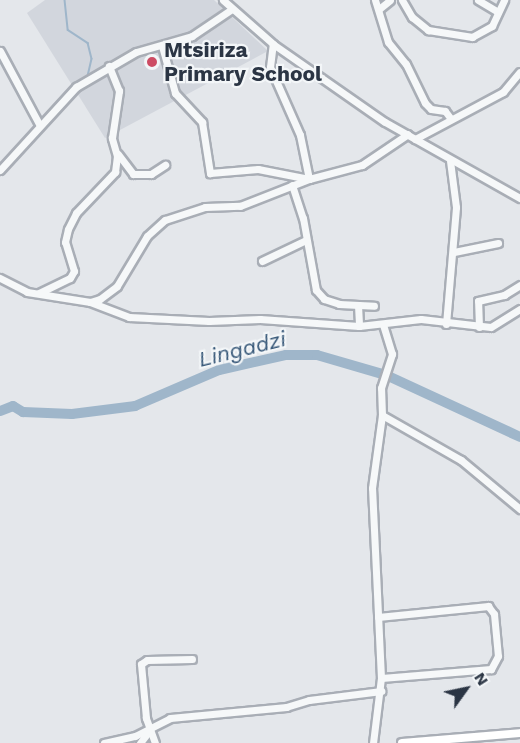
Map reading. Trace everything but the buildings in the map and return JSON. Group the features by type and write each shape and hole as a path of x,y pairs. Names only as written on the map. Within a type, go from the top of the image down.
{"main road":[{"path":"402,743 520,733"}],"street":[{"path":"0,170 39,124 76,87 136,52 192,36 235,0"},
{"path":"375,0 388,42 404,60 425,103 431,109 445,111 451,119"},
{"path":"379,9 390,0"},
{"path":"402,0 412,17 428,30 472,37 487,32 504,0"},
{"path":"478,0 498,12"},
{"path":"228,5 273,44 415,139 450,161 520,198"},
{"path":"273,44 270,67 300,135 309,179"},
{"path":"162,46 175,93 202,122 210,173 258,169 309,179"},
{"path":"1,55 39,124"},
{"path":"109,66 119,91 112,138 117,152 132,174 151,174 165,165"},
{"path":"415,139 503,92 520,72"},
{"path":"90,302 114,290 159,223 205,207 240,206 309,179 368,162 408,134"},
{"path":"37,294 70,278 74,271 65,242 68,229 76,213 114,172 117,152"},
{"path":"446,324 454,252 456,207 450,161"},
{"path":"292,185 315,287 322,298 374,306"},
{"path":"262,261 306,240"},
{"path":"454,252 498,243"},
{"path":"0,278 37,294 90,302 129,317 209,321 260,319 359,326 421,319 480,327 498,325 520,309"},
{"path":"480,327 478,301 504,295 520,285"},
{"path":"358,305 359,326"},
{"path":"373,743 381,678 372,488 382,415 381,388 392,354 383,324"},
{"path":"382,415 461,460 520,509"},
{"path":"509,499 520,502"},
{"path":"378,617 488,606 494,614 498,656 491,669 381,678"},
{"path":"155,743 140,679 141,664 147,660 192,659"},
{"path":"104,743 151,729 170,718 286,707 309,700 381,691"},
{"path":"141,743 151,729"}],"shaded area":[{"name":"Mtsiriza Primary School","path":"45,0 214,0 268,51 105,138 27,13"}],"waterway":[{"path":"65,0 68,30 88,43 92,59 88,77"},
{"path":"81,89 87,84"},
{"name":"Lingadzi","path":"0,411 13,406 23,412 72,414 135,406 219,370 286,355 317,355 386,375 520,437"}],"place":[{"name":"Mtsiriza Primary School","path":"152,62"}]}
